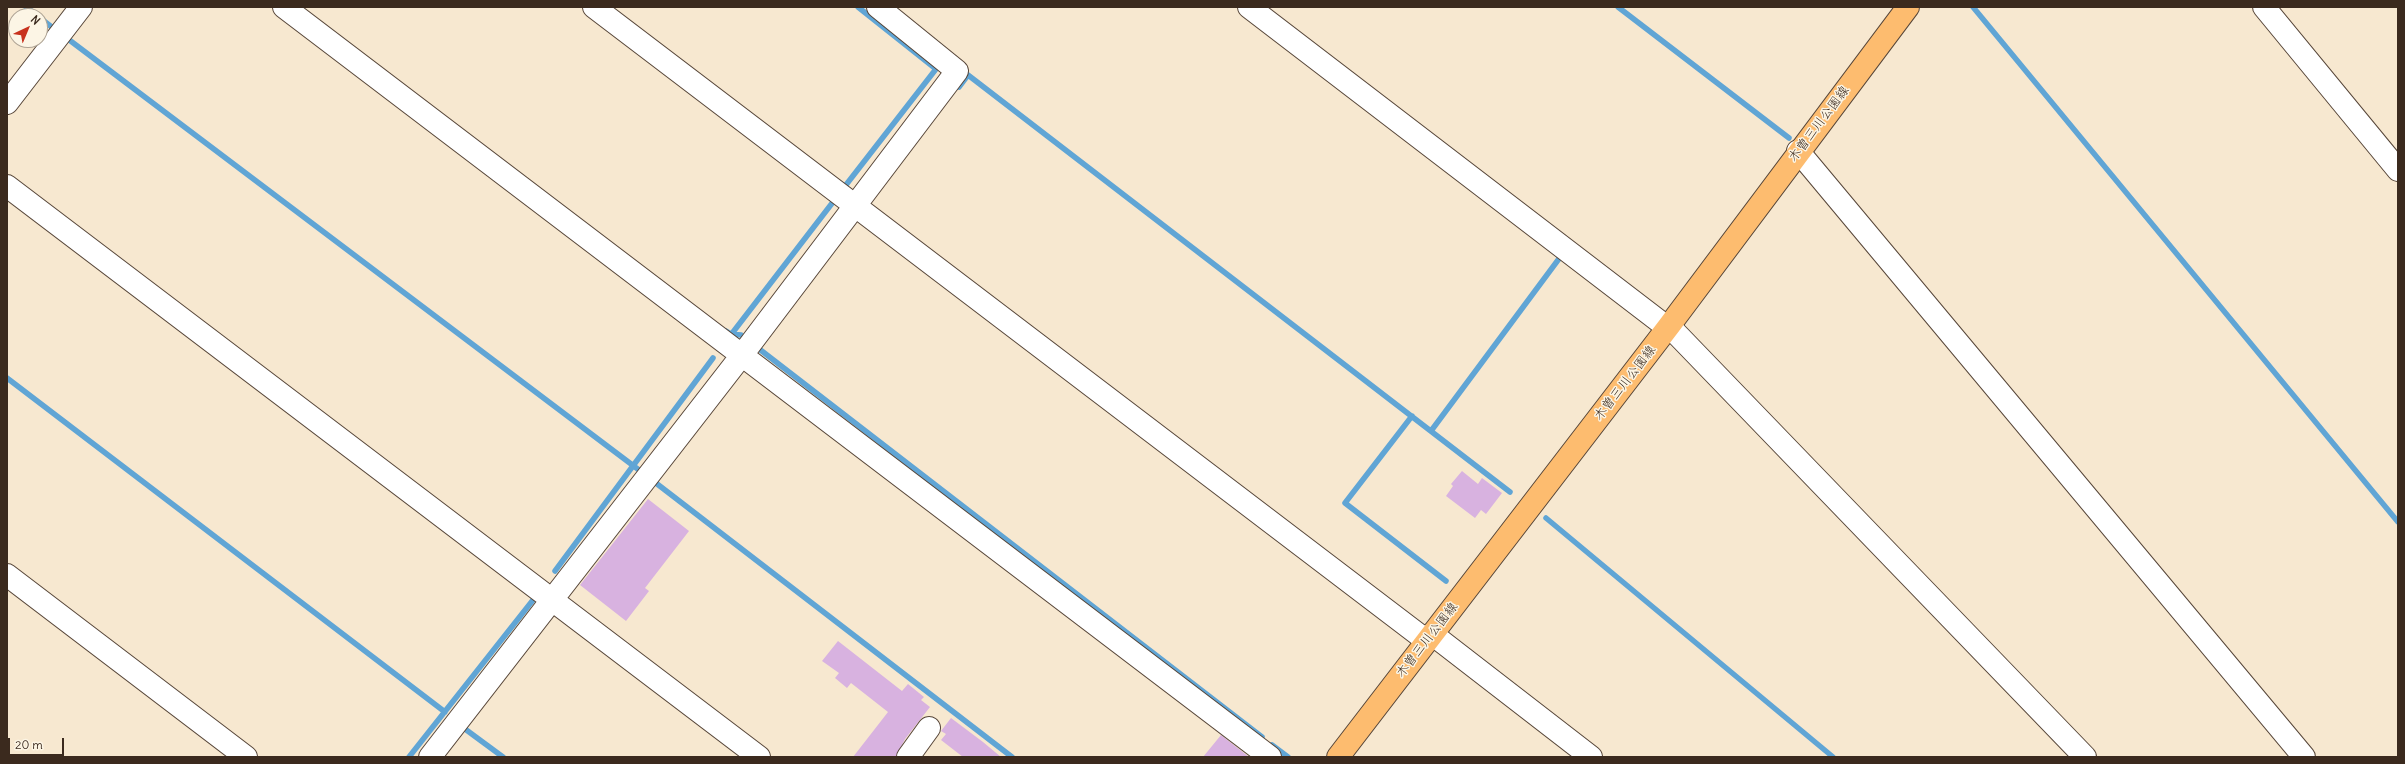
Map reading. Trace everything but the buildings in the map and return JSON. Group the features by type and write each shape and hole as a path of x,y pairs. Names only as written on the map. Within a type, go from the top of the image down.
{"main road":[{"name":"木曽三川公園線","path":"1338,757 1668,327 1798,150 1908,7"}],"street":[{"path":"7,103 81,7"},
{"path":"284,7 1270,757"},
{"path":"594,7 855,207 1429,638 1591,757"},
{"path":"430,757 550,599 742,355 957,70 878,7"},
{"path":"1249,7 1668,327 2085,757"},
{"path":"2264,7 2398,170"},
{"path":"1798,150 2304,757"},
{"path":"7,186 759,757"},
{"path":"7,575 246,757"},
{"path":"908,757 929,728"}],"waterway":[{"path":"842,190 936,69 858,7"},
{"path":"1618,7 1789,138"},
{"path":"1973,7 2398,522"},
{"path":"48,24 53,28"},
{"path":"68,39 639,470"},
{"path":"955,84 959,87 968,75 1510,492"},
{"path":"730,336 833,202"},
{"path":"1431,431 1561,256"},
{"path":"726,331 731,334 741,335"},
{"path":"754,345 1262,737"},
{"path":"555,571 713,358"},
{"path":"7,378 445,712"},
{"path":"1412,416 1345,503 1446,581"},
{"path":"652,480 1012,757"},
{"path":"1546,518 1833,757"},
{"path":"409,757 533,600"},
{"path":"465,729 503,757"},
{"path":"1272,745 1288,757"}]}
